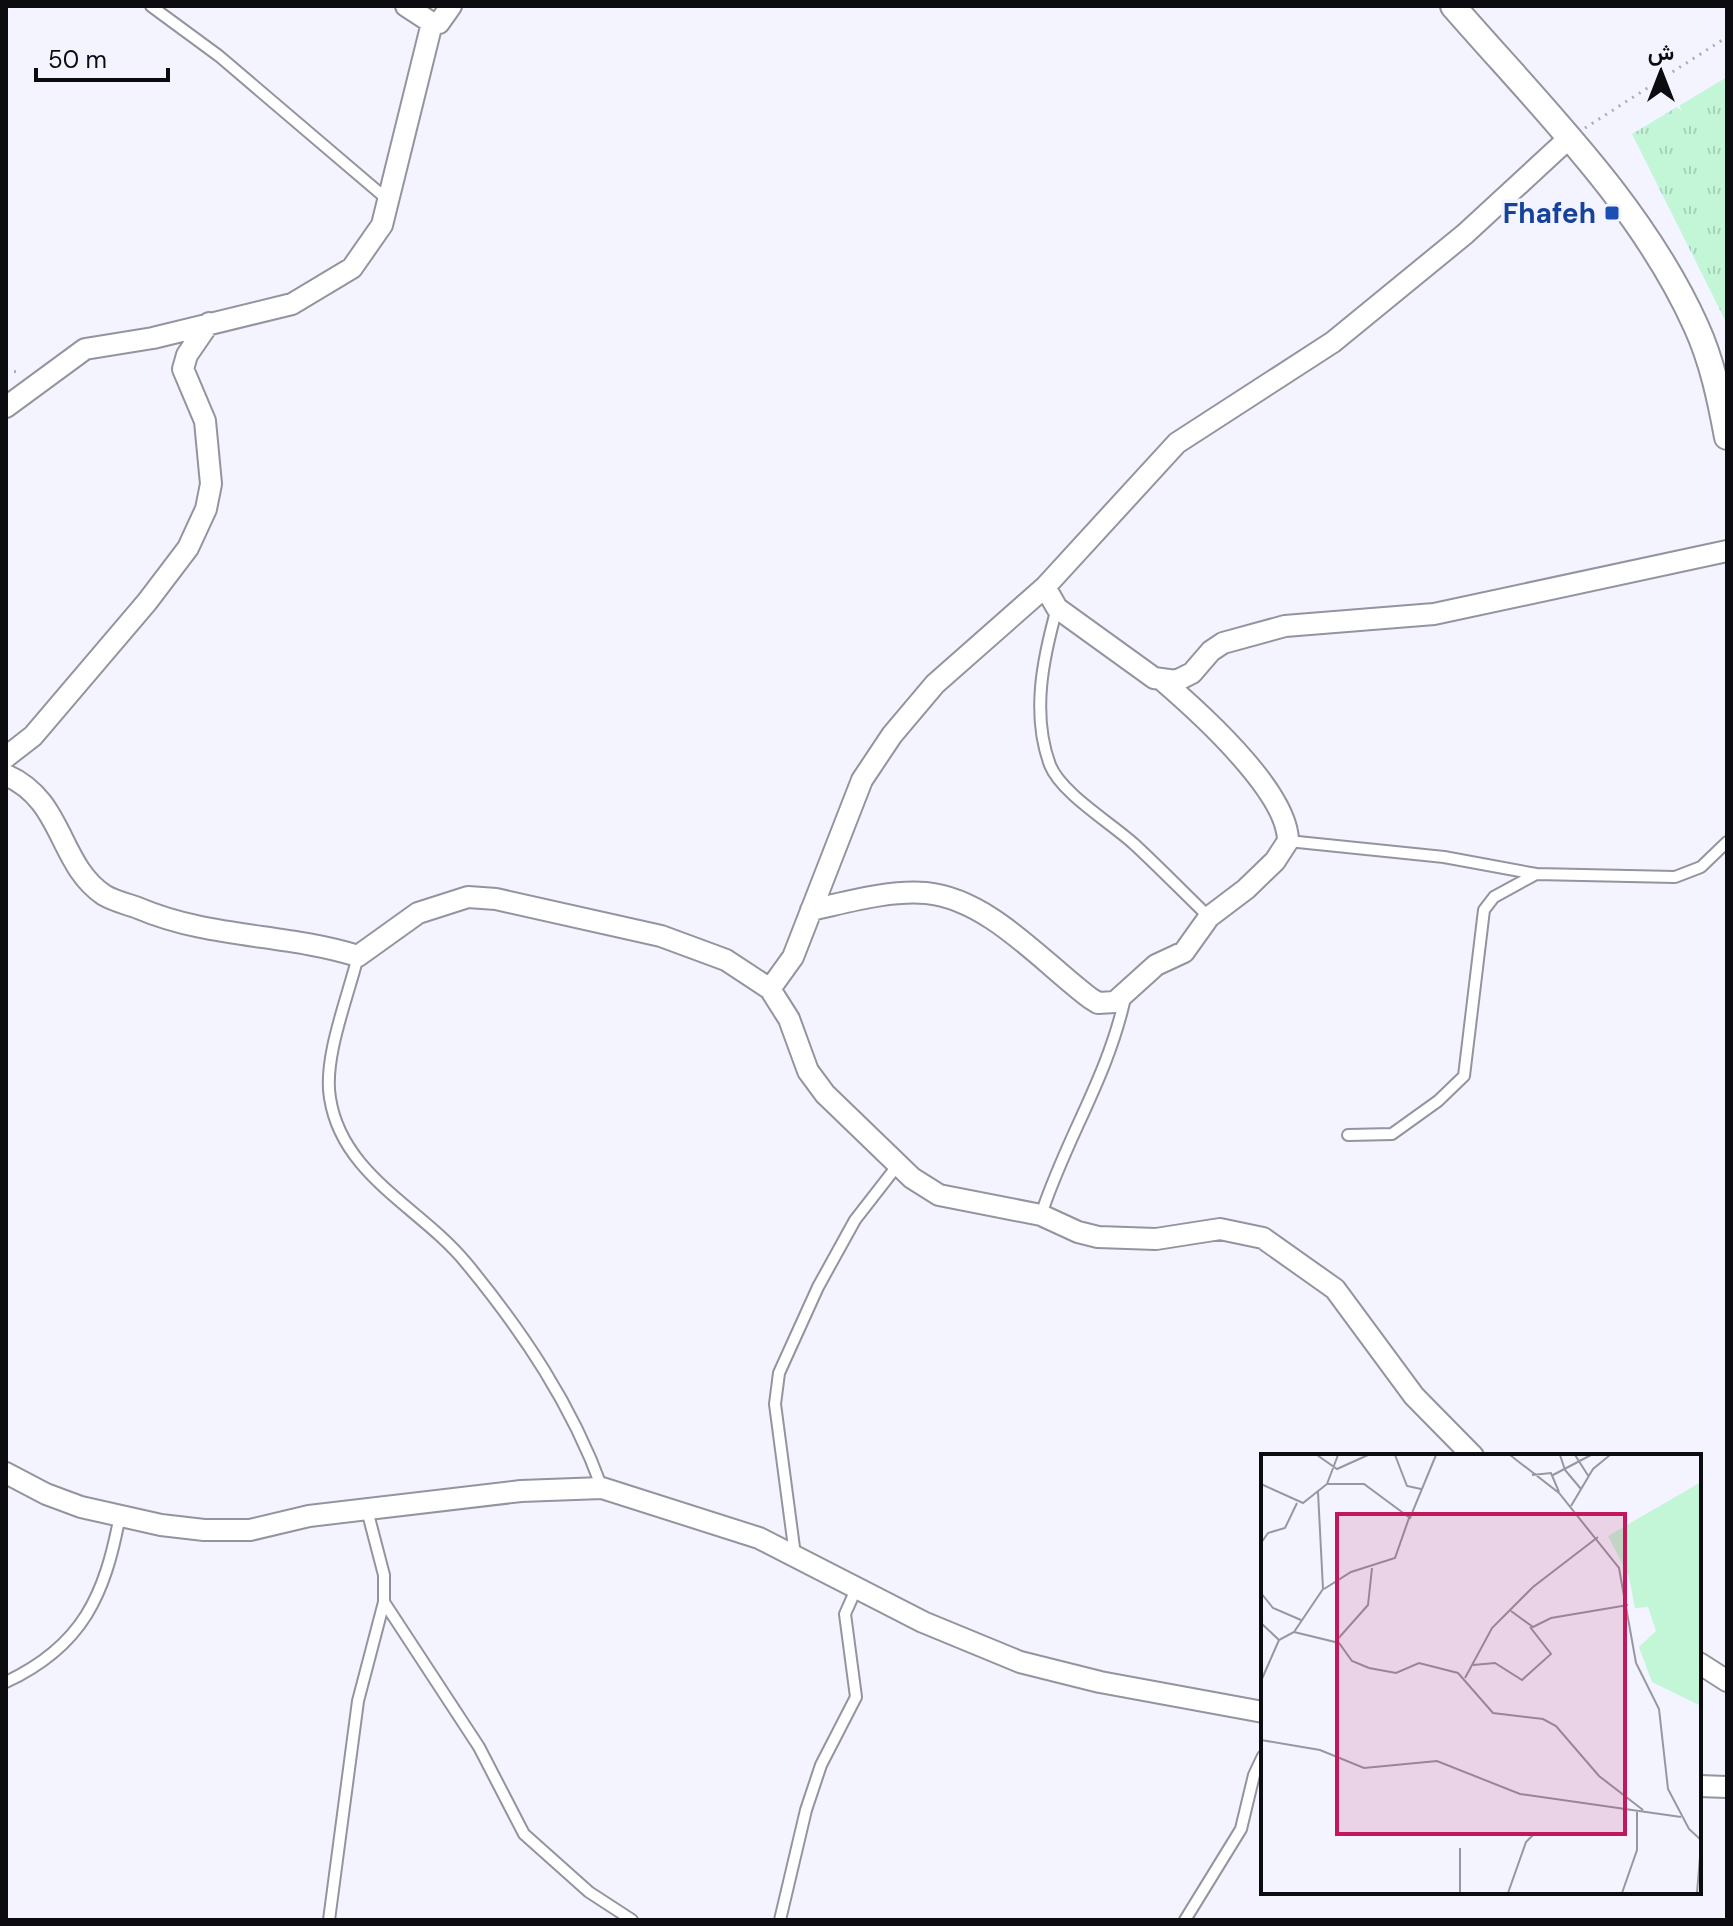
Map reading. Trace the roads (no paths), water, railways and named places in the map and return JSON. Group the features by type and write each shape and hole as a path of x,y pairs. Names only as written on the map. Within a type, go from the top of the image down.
{"street":[{"path":"406,6 432,23 443,21 451,6"},
{"path":"1453,6 1601,176 1665,265 1697,327 1717,385 1727,437"},
{"path":"6,407 85,349 153,338 292,304 333,282 369,248 382,225 432,23"},
{"path":"770,989 793,957 862,780 892,735 935,684 1045,587 1177,443 1333,342 1465,234 1568,139"},
{"path":"6,757 33,736 147,602 188,548 200,522 211,484 205,421 183,369 187,355 209,323"},
{"path":"1163,681 1184,679 1223,643 1285,626 1434,614 1727,551"},
{"path":"811,910 903,894 948,898 976,910 1098,1003 1115,1002 1156,965 1189,948 1209,917 1246,889 1275,861 1288,841 1286,825 1222,733 1163,681 1057,608 1045,587"},
{"path":"6,775 33,790 47,805 84,874 108,897 191,927 251,938 309,942 358,956 431,908 468,897 496,899 697,947 726,960 770,989 789,1019 808,1071 825,1094 897,1166 939,1195 1041,1215 1078,1232 1124,1240 1220,1229 1263,1238 1335,1289 1414,1396 1471,1454"},
{"path":"6,1473 46,1494 161,1525 250,1530 309,1516 521,1491 602,1488 759,1538 923,1622 1020,1662 1100,1682 1261,1712"},
{"path":"1701,1664 1727,1681"},
{"path":"1701,1786 1727,1787"}],"lane":[{"path":"151,6 230,65 389,201"},
{"path":"1057,608 1041,673 1041,704 1051,765 1060,781 1133,843 1209,917"},
{"path":"1288,841 1444,857 1536,874 1675,877 1701,867 1727,842"},
{"path":"1348,1135 1392,1134 1438,1101 1464,1076 1484,910 1494,897 1536,874"},
{"path":"358,956 329,1062 330,1099 347,1148 364,1169 466,1262 570,1409 602,1488"},
{"path":"1041,1215 1055,1171 1105,1070 1126,993"},
{"path":"795,1555 776,1415 779,1373 818,1287 855,1220 897,1166"},
{"path":"329,1920 358,1701 384,1602 384,1575 367,1510"},
{"path":"6,1682 53,1656 90,1612 104,1582 120,1514"},
{"path":"780,1920 806,1810 821,1765 856,1697 845,1614 857,1587"},
{"path":"384,1602 479,1747 524,1834 589,1892 632,1920"},
{"path":"1185,1920 1241,1829 1254,1775 1261,1760"}],"place":[{"name":"Fhafeh","path":"1612,213"}]}
